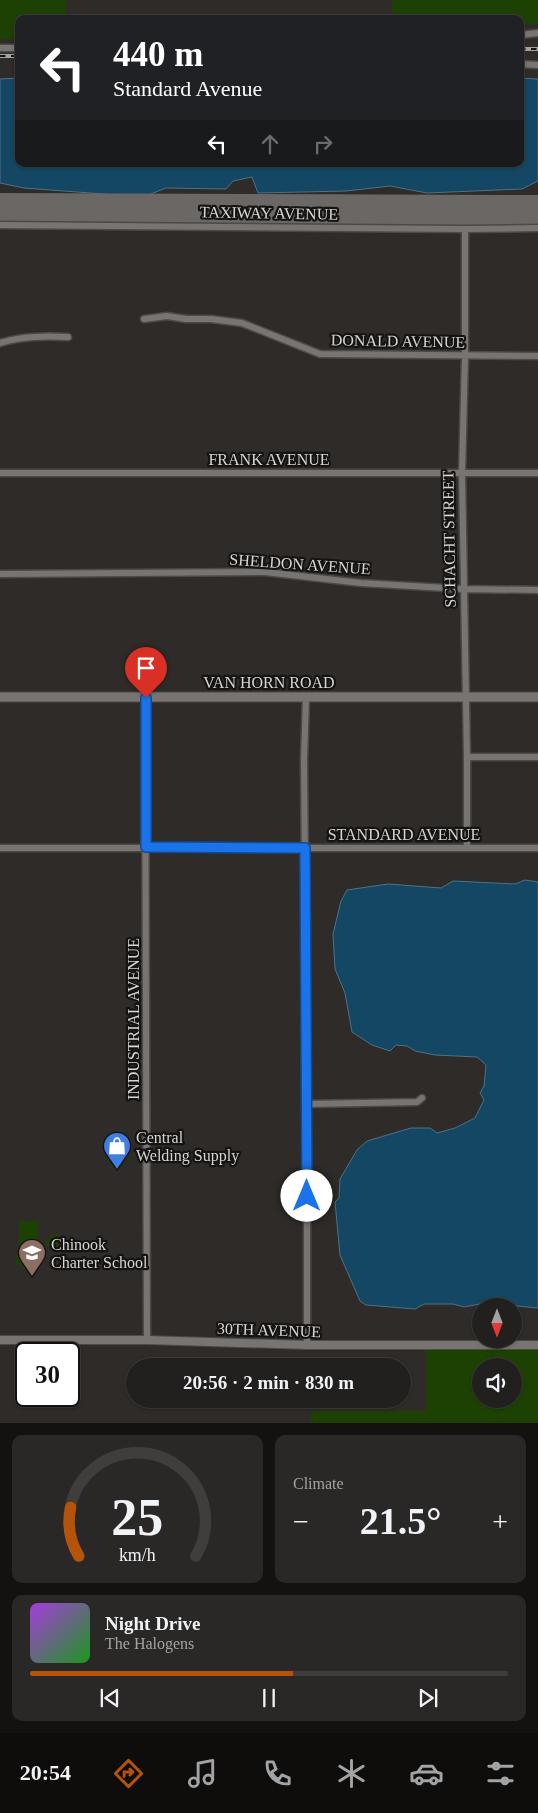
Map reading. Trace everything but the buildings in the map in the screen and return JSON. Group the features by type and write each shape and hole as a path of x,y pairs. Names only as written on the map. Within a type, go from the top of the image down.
{"main road":[{"name":"VAN HORN ROAD","path":"0,697 538,697"}],"street":[{"path":"524,35 538,33"},
{"path":"0,48 15,48"},
{"path":"524,64 538,65"},
{"name":"TAXIWAY AVENUE","path":"0,225 538,228"},
{"name":"SCHACHT STREET","path":"465,229 465,356 462,473 467,848"},
{"name":"DONALD AVENUE","path":"144,319 167,316 242,323 320,354 538,356"},
{"path":"0,343 36,336 68,336"},
{"name":"FRANK AVENUE","path":"0,473 538,473"},
{"name":"SHELDON AVENUE","path":"0,574 265,572 361,582 463,589 538,590"},
{"path":"306,697 304,760 307,1345"},
{"name":"INDUSTRIAL AVENUE","path":"146,698 147,1340"},
{"path":"467,757 538,756"},
{"name":"STANDARD AVENUE","path":"0,848 538,848"},
{"path":"307,1104 418,1102 422,1098"},
{"name":"30TH AVENUE","path":"0,1340 147,1340 307,1345 538,1345"}],"green space":[{"path":"0,0 66,0 66,15 15,15 15,39 0,39"},
{"path":"392,0 538,0 538,24 524,24 524,15 392,15"},
{"path":"19,1221 38,1221 38,1255 19,1255"},
{"path":"51,1235 61,1235 60,1250 51,1250 51,1246 46,1246 46,1239 51,1239"},
{"path":"16,1256 33,1256 33,1270 23,1270 23,1265 16,1265"},
{"path":"426,1349 538,1349 538,1423 311,1423 311,1411 426,1411"}],"water":[{"path":"15,78 15,167 524,167 524,78 538,79 538,181 522,189 427,193 390,186 346,191 258,193 252,177 233,181 226,189 166,188 143,197 24,188 0,183 0,79"},
{"path":"525,880 538,882 538,1308 522,1306 522,1298 472,1298 472,1305 464,1307 453,1304 424,1304 415,1309 366,1305 360,1301 340,1255 335,1202 339,1198 340,1179 357,1150 367,1141 411,1128 430,1128 437,1133 455,1128 475,1118 484,1100 480,1093 484,1086 486,1065 477,1057 435,1055 415,1051 407,1046 396,1045 390,1051 372,1045 352,1032 345,993 335,969 333,934 341,901 347,890 388,884 441,888 453,881 515,884"}],"runway":[{"path":"0,211 538,213"}],"railway":[{"path":"524,49 538,49"},
{"path":"0,56 15,56"}],"place":[{"name":"Central Welding Supply","path":"117,1170"},
{"name":"Chinook Charter School","path":"32,1277"}],"route":[{"path":"146,698 146,847 305,848 307,1196"}]}
